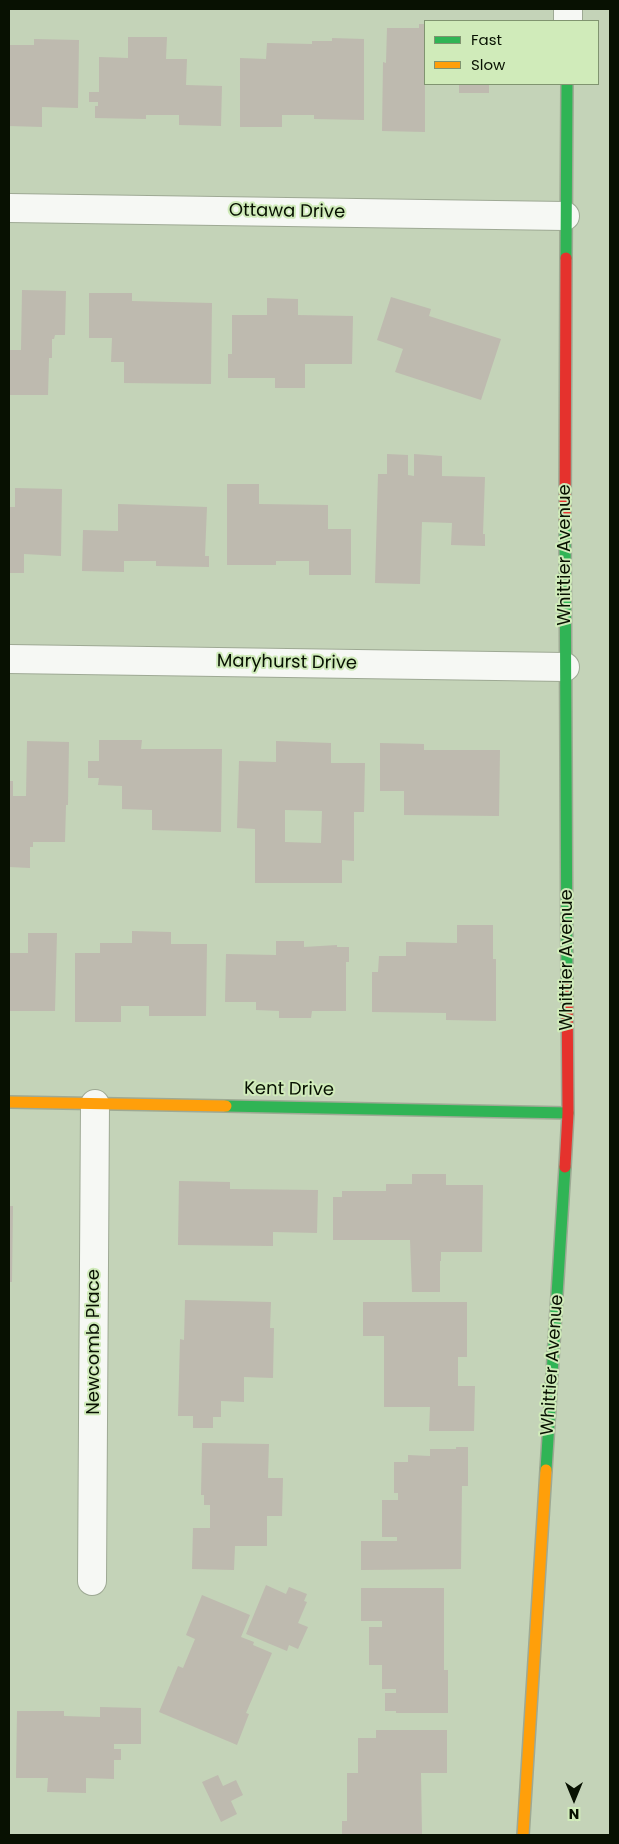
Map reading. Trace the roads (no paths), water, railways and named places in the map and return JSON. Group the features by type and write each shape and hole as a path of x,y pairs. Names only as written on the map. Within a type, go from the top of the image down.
{"street":[{"name":"Whittier Avenue","path":"524,1835 568,1113 565,666 565,216 567,85"},
{"name":"Ottawa Drive","path":"9,208 565,216"},
{"name":"Maryhurst Drive","path":"9,660 565,666"},
{"name":"Kent Drive","path":"9,1102 568,1113"},
{"name":"Newcomb Place","path":"92,1581 95,1104"}]}
